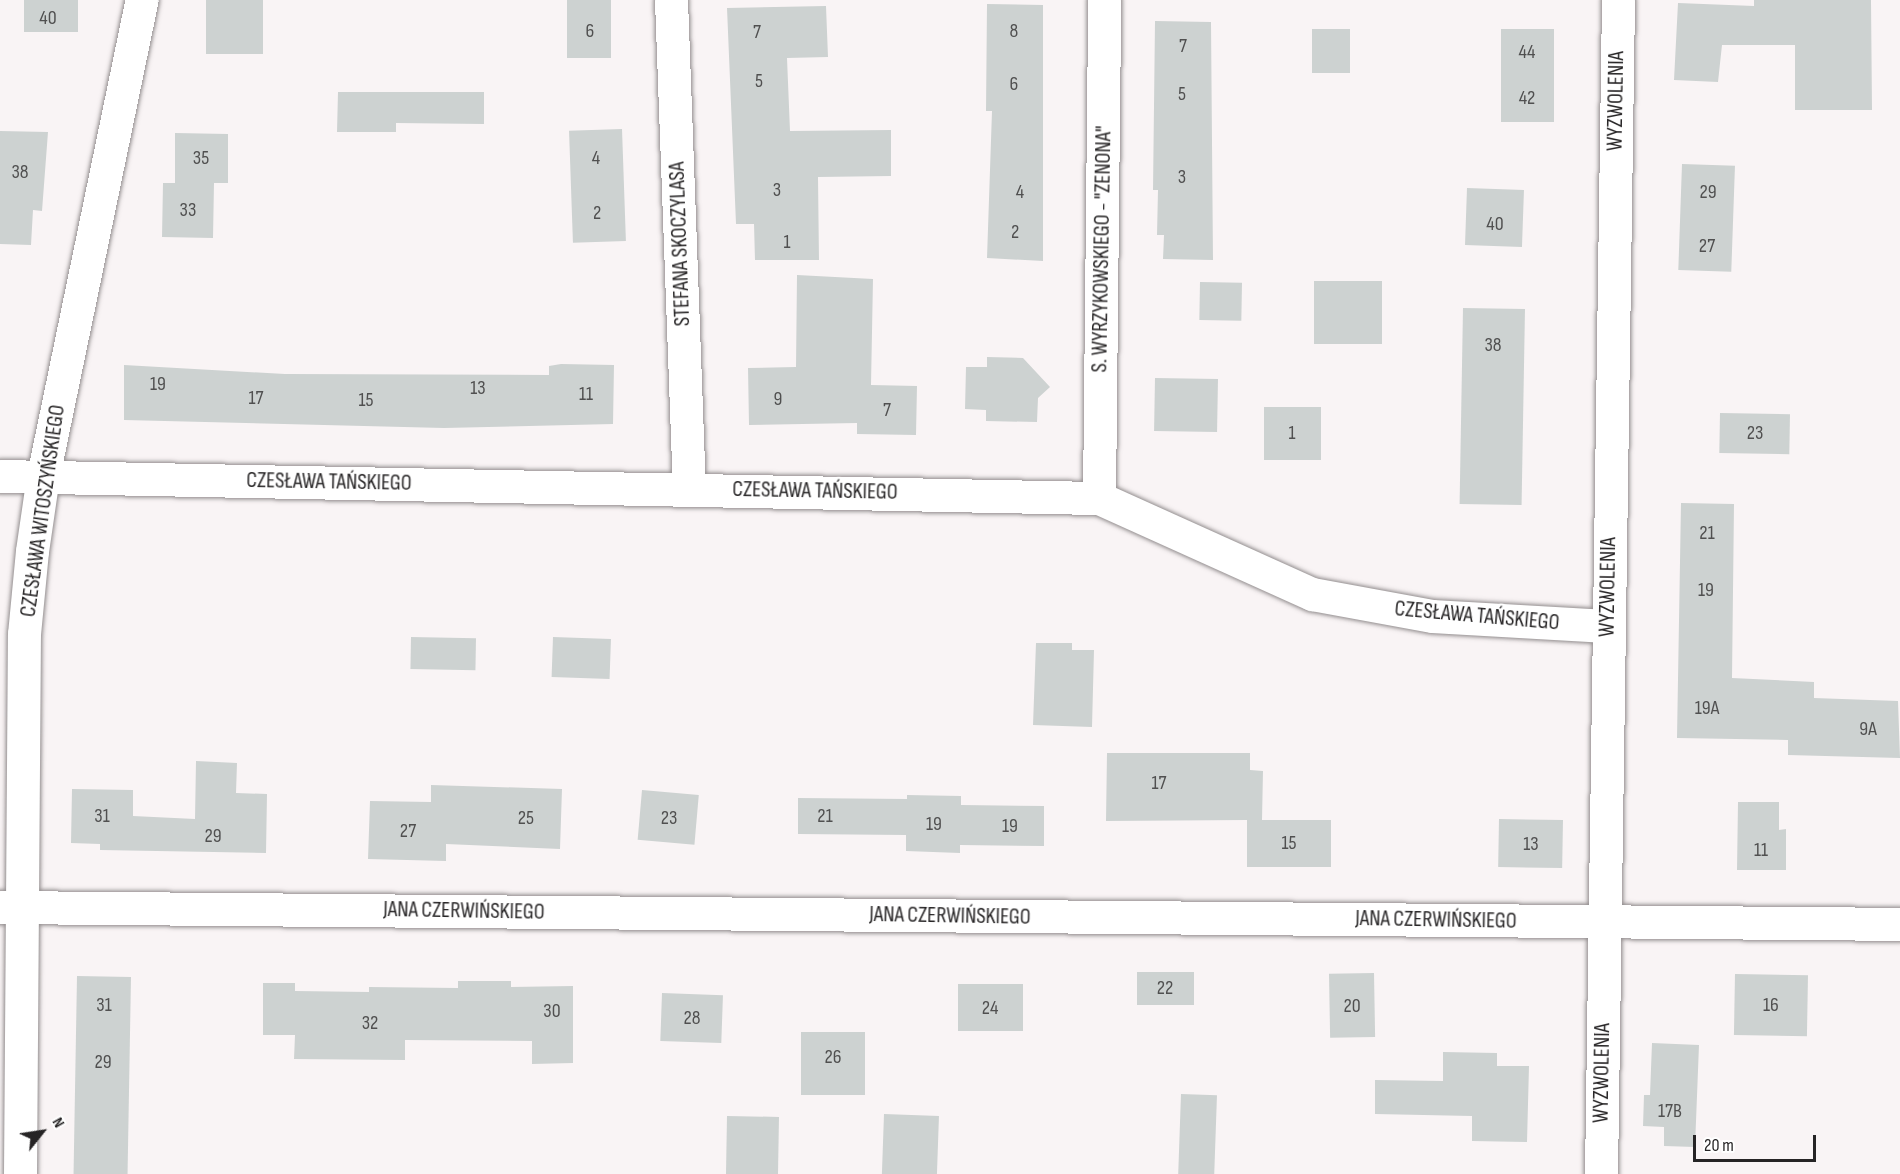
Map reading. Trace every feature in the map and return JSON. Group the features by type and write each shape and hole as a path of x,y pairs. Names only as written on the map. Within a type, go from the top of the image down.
{"street":[{"name":"CZESŁAWA WITOSZYŃSKIEGO","path":"20,1174 11,907 24,634 43,476 142,0"},
{"name":"STEFANA SKOCZYLASA","path":"671,0 689,488"},
{"name":"S. WYRZYKOWSKIEGO - \"ZENONA\"","path":"1099,498 1104,0"},
{"name":"WYZWOLENIA","path":"1601,1174 1607,626 1618,0"},
{"name":"CZESŁAWA TAŃSKIEGO","path":"0,476 1099,498 1312,594 1432,616 1607,626"},
{"name":"JANA CZERWIŃSKIEGO","path":"11,907 1900,924"}],"building":[{"path":"24,0 78,0 78,32 24,32"},
{"path":"206,0 263,0 263,54 206,54"},
{"path":"567,0 611,0 611,58 567,58"},
{"path":"1754,0 1871,0 1872,110 1795,110 1795,45 1722,45 1718,82 1674,80 1678,3 1754,6"},
{"path":"987,4 1043,5 1043,261 987,258 992,111 986,111"},
{"path":"826,6 828,57 787,58 790,131 891,130 891,176 818,177 819,260 755,260 754,224 736,224 727,8"},
{"path":"1155,21 1211,22 1213,260 1163,259 1164,235 1157,235 1158,190 1153,190"},
{"path":"1312,29 1350,29 1350,73 1312,73"},
{"path":"1501,29 1554,29 1554,122 1501,122"},
{"path":"338,92 484,92 484,124 396,123 396,132 337,132"},
{"path":"622,129 626,241 573,243 569,131"},
{"path":"0,131 48,132 42,211 33,210 31,245 0,244"},
{"path":"175,133 228,134 228,183 214,183 213,238 162,237 163,183 175,183"},
{"path":"1682,164 1735,166 1731,272 1678,270"},
{"path":"1467,188 1524,190 1522,247 1465,245"},
{"path":"797,275 873,279 871,385 917,386 916,435 857,434 857,423 749,425 748,368 796,367"},
{"path":"1314,281 1382,281 1382,344 1314,344"},
{"path":"1200,282 1242,283 1241,321 1199,320"},
{"path":"1463,308 1525,309 1522,505 1460,504"},
{"path":"987,357 1023,358 1050,387 1038,398 1037,422 986,421 986,410 965,409 966,367 987,367"},
{"path":"561,364 614,365 613,424 444,428 124,420 124,365 285,374 549,375 549,366"},
{"path":"1155,378 1218,379 1217,432 1154,431"},
{"path":"1264,407 1321,407 1321,460 1264,460"},
{"path":"1720,413 1790,414 1789,454 1719,453"},
{"path":"1681,503 1734,504 1732,678 1814,682 1814,698 1898,701 1900,758 1788,755 1788,740 1677,738"},
{"path":"411,637 476,638 475,670 410,669"},
{"path":"553,637 611,639 610,679 552,677"},
{"path":"1036,643 1072,643 1072,650 1094,650 1092,727 1033,725"},
{"path":"1107,753 1250,753 1250,770 1263,771 1262,820 1331,820 1331,867 1247,867 1247,820 1106,821"},
{"path":"196,761 237,763 236,793 267,794 266,853 100,850 100,844 71,843 72,789 133,790 133,816 195,819"},
{"path":"431,785 562,789 560,849 446,844 446,861 368,859 370,801 431,802"},
{"path":"642,790 699,795 694,845 638,840"},
{"path":"907,795 961,796 961,805 1044,806 1044,846 960,845 960,853 906,851 906,835 798,834 798,798 907,799"},
{"path":"1738,802 1779,802 1779,830 1786,829 1786,870 1737,870"},
{"path":"1499,819 1563,820 1562,868 1498,867"},
{"path":"1137,972 1194,972 1194,1005 1137,1005"},
{"path":"1374,973 1375,1037 1330,1038 1329,974"},
{"path":"1735,974 1808,975 1807,1036 1734,1035"},
{"path":"77,976 131,977 128,1174 74,1174"},
{"path":"458,981 511,981 511,987 573,986 573,1063 532,1064 532,1041 405,1040 405,1060 294,1059 295,1035 263,1035 263,983 295,983 295,991 369,992 369,987 458,988"},
{"path":"958,984 1023,984 1023,1031 958,1031"},
{"path":"662,993 723,995 721,1043 660,1041"},
{"path":"801,1032 865,1032 865,1095 801,1095"},
{"path":"1652,1043 1699,1045 1695,1147 1664,1146 1664,1127 1643,1126 1644,1095 1650,1095"},
{"path":"1443,1052 1497,1053 1497,1066 1529,1066 1527,1142 1472,1141 1472,1116 1375,1114 1375,1080 1443,1081"},
{"path":"1181,1094 1217,1095 1214,1174 1178,1174"},
{"path":"884,1114 939,1116 937,1174 882,1174"},
{"path":"727,1116 779,1117 778,1174 726,1174"}]}
